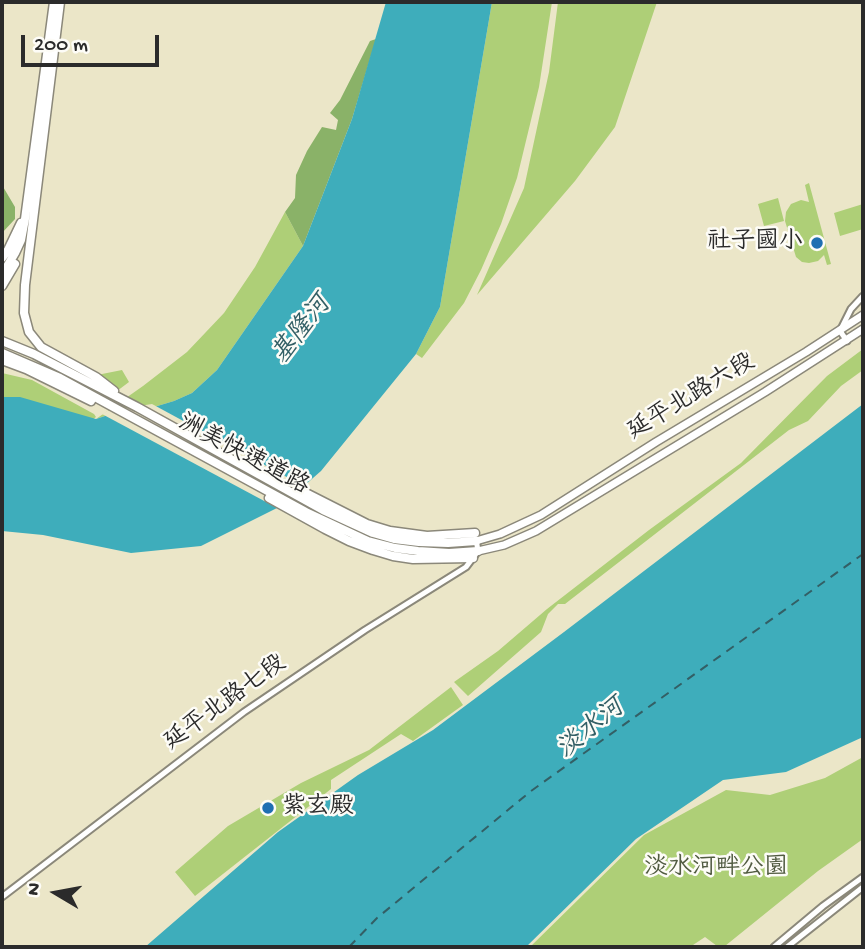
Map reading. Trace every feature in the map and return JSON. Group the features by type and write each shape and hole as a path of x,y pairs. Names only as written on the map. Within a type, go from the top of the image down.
{"highway":[{"path":"2,286 26,240 54,2"},
{"path":"60,2 30,208 24,303 26,324 41,347 96,377 137,407"},
{"path":"2,258 30,208"},
{"path":"2,275 21,240 30,208"},
{"name":"洲美快速道路","path":"2,341 34,354 137,407 281,486 297,489 367,524 390,531 418,547"},
{"name":"洲美快速道路","path":"2,353 60,378 239,476 256,490 348,541 393,556 418,547"},
{"path":"2,360 154,430"},
{"path":"418,547 475,537"},
{"path":"418,547 475,555"}],"main road":[{"path":"840,331 863,317"},
{"path":"847,341 849,331 863,317"},
{"name":"延平北路六段","path":"537,531 863,329"},
{"name":"延平北路六段","path":"475,537 500,534 541,515 840,331"},
{"name":"延平北路七段","path":"475,555 537,531"}],"street":[{"name":"延平北路六段","path":"840,331 851,309 863,296"},
{"path":"840,331 847,341"},
{"path":"475,537 475,555"},
{"name":"延平北路七段","path":"2,897 244,712 365,630 461,570 475,555"},
{"path":"775,947 823,906 863,877"},
{"path":"788,947 863,887"},
{"path":"797,947 803,935"}],"green space":[{"path":"492,2 552,2 539,87 517,178 501,224 464,303 422,358 416,354 440,307"},
{"path":"558,2 657,2 615,127 575,181 477,295 524,188 549,72"},
{"path":"376,39 352,119 303,246 285,212 295,198 296,175 322,127 336,130 338,120 330,113 340,100 370,41"},
{"path":"809,183 831,264 827,265 824,255 818,261 809,263 796,257 785,221 791,204 801,200 809,202 805,185"},
{"path":"2,185 15,207 15,219 2,233"},
{"path":"778,198 784,221 764,226 758,204"},
{"path":"863,204 863,229 840,236 834,213"},
{"path":"285,212 303,246 217,370 192,393 174,401 96,419 187,352 224,313 255,267"},
{"path":"863,349 863,370 841,386 808,421 789,430 565,604 558,604 548,614 541,632 468,696 454,682 498,651 547,609 649,530 741,463 827,376"},
{"path":"122,370 129,382 117,391 97,375"},
{"path":"2,373 32,380 96,417 91,421 2,405"},
{"path":"451,687 463,705 413,741 401,734 331,780 331,789 195,896 175,872 228,826 301,783 369,750"},
{"name":"淡水河畔公園","path":"863,757 863,839 818,871 725,946 717,946 705,937 690,947 530,947 644,835 726,790 770,795 825,778"}],"water":[{"name":"基隆河","path":"386,2 492,2 440,307 416,354 321,471 281,506 201,546 131,553 43,535 2,531 2,397 20,397 96,419 174,401 192,393 217,370 303,246 352,119"},
{"name":"淡水河","path":"863,404 863,737 786,772 723,780 636,839 526,947 145,947 278,832 358,775 433,730"}],"pier":[{"path":"152,404 307,488 281,510 102,414"}],"ferry route":[{"path":"349,947 377,918 531,791 863,554"}],"place":[{"name":"社子國小","path":"817,243"},
{"name":"紫玄殿","path":"268,808"}]}
